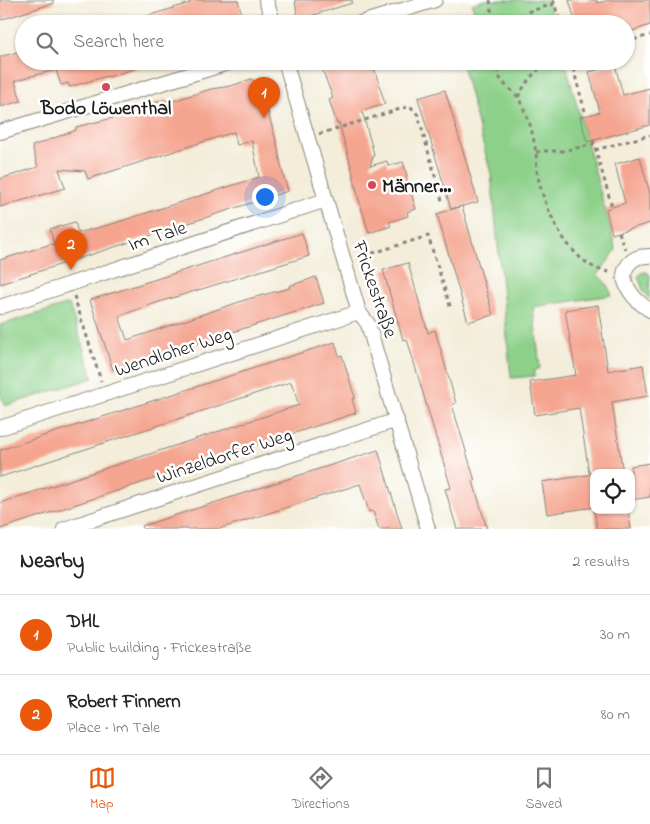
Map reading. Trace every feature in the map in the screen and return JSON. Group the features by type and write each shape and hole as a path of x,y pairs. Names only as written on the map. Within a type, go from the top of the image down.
{"street":[{"path":"266,0 271,15"},
{"path":"387,15 435,0"},
{"path":"0,132 206,70"},
{"name":"Frickestraße","path":"289,70 359,312 368,324 428,529"},
{"name":"Im Tale","path":"0,307 326,200"},
{"path":"650,256 641,256 632,260 624,273 626,284 630,291 650,310"},
{"name":"Wendloher Weg","path":"0,428 359,312"},
{"name":"Winzeldorfer Weg","path":"64,529 397,420"}],"path":[{"path":"490,0 492,15"},
{"path":"523,15 554,2 558,15"},
{"path":"635,39 650,35"},
{"path":"498,70 500,79 518,97 531,128 536,152 537,174 542,192 548,209 566,241 587,263 601,271 624,273"},
{"path":"518,97 524,85 538,70"},
{"path":"573,70 586,116"},
{"path":"308,138 410,106 418,115 443,204"},
{"path":"596,150 650,135"},
{"path":"536,152 563,151 593,142 612,207"},
{"path":"619,232 622,242"},
{"path":"344,262 428,236 451,309"},
{"path":"70,285 105,393"}],"green space":[{"path":"484,0 548,0 552,15 475,15 472,4"},
{"path":"463,70 567,70 616,250 598,275 606,283 612,295 533,307 540,368 534,371 535,376 511,378 491,174"},
{"path":"647,272 650,275 649,299 638,277 641,273"},
{"path":"69,304 93,378 5,406 0,392 0,325"}],"building":[{"path":"0,0 53,0 54,3 0,20"},
{"path":"189,0 238,0 242,15 150,15 190,3"},
{"path":"295,0 352,0 352,3 314,15 297,14"},
{"path":"569,0 597,0 597,3 610,0 650,0 650,25 635,30 635,15 573,15"},
{"path":"15,53 15,70 56,70 15,81 21,101 0,107 0,57"},
{"path":"56,70 131,70 69,87 68,83 61,85"},
{"path":"322,70 375,70 385,104 362,111 374,154 370,166 387,161 388,166 403,162 416,209 407,212 408,216 389,222 391,226 369,233 339,123 337,124 329,100 333,98"},
{"path":"616,70 623,95 650,88 650,125 587,142 580,117 600,112 589,72"},
{"path":"251,79 257,83 267,109 288,191 0,284 0,260 51,244 54,245 50,229 75,222 78,233 259,177 252,141 237,145 234,132 88,179 85,171 59,169 65,188 0,207 0,179 38,167 32,146 76,130 76,127 113,118 166,100 167,103"},
{"path":"445,90 478,202 451,209 418,98"},
{"path":"640,157 650,194 650,223 612,234 606,209 625,203 615,164"},
{"path":"462,206 493,315 468,322 437,214"},
{"path":"302,233 309,256 119,316 127,340 248,299 290,288 289,286 316,277 324,303 113,370 90,300"},
{"path":"408,263 428,333 435,330 456,403 452,405 487,529 457,529 445,489 451,488 407,339 403,340 383,270"},
{"path":"598,305 608,371 643,365 648,396 612,402 622,469 590,469 589,473 579,408 535,415 530,382 576,375 565,310"},
{"path":"335,342 339,356 342,355 355,398 352,399 356,413 0,529 0,503 299,405 291,382 0,477 0,450"},
{"path":"378,450 402,529 379,529 373,511 369,512 360,484 219,529 143,529 142,526"},
{"path":"650,463 650,497 635,499 635,469 631,469 631,466"},
{"path":"590,475 590,508 547,514 542,482"},
{"path":"595,514 629,514 631,529 597,529"}],"place":[{"name":"Bodo Löwenthal","path":"106,87"},
{"name":"DHL","path":"264,118"},
{"name":"Männer...","path":"372,185"},
{"name":"Robert Finnern","path":"71,270"}]}
